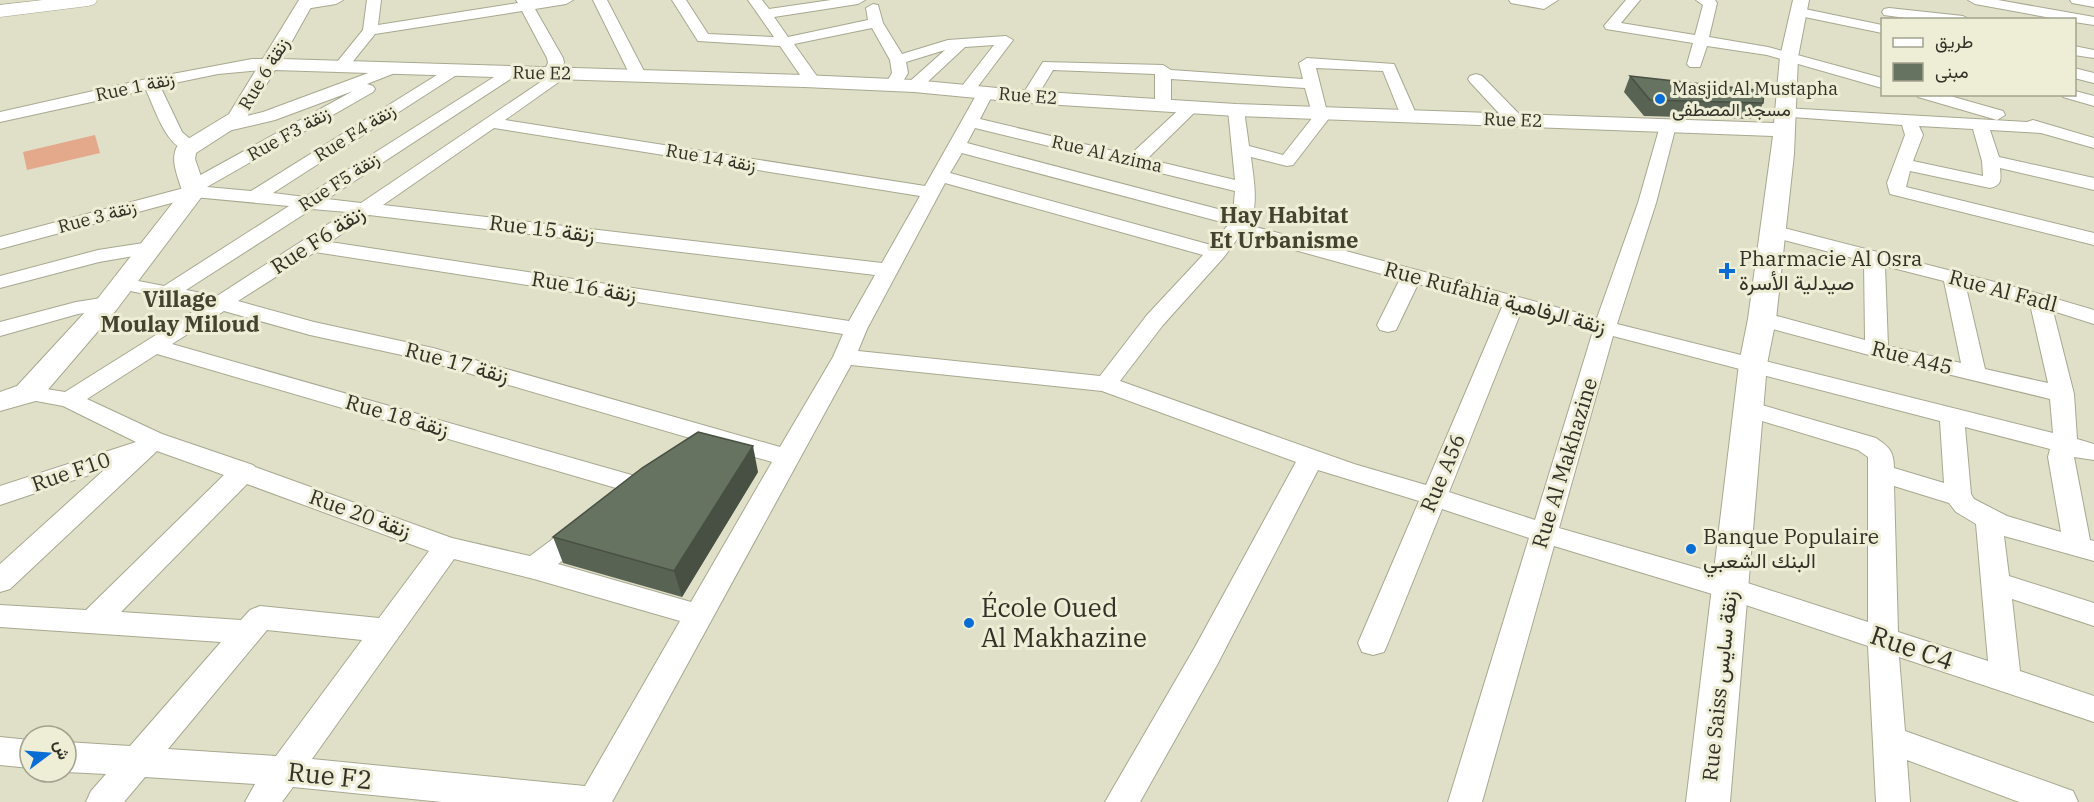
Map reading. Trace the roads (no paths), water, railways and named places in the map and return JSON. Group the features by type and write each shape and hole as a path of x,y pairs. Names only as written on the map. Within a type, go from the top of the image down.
{"main road":[{"path":"0,11 88,0"}],"street":[{"path":"306,2 336,0"},
{"path":"341,67 370,30 374,0"},
{"path":"370,30 524,3 566,0"},
{"path":"600,0 638,75"},
{"path":"679,0 702,38 783,42 876,23"},
{"path":"755,0 813,82"},
{"path":"765,14 858,0"},
{"path":"871,0 876,23 898,60 900,73 893,85"},
{"path":"1516,0 1544,5 1551,0"},
{"path":"1633,0 1611,26 1768,51 1881,83"},
{"path":"1695,64 1710,3 1703,0"},
{"path":"1975,0 2094,21"},
{"path":"2077,0 2094,3"},
{"name":"Rue 6 زنقة","path":"189,146 228,126 237,118 306,2"},
{"path":"524,3 555,58 557,73"},
{"path":"1800,6 1881,30"},
{"name":"Rue Saiss زنقة سايس","path":"1713,800 1729,588 1748,409 1753,364 1762,319 1789,57 1800,6"},
{"path":"1888,11 1947,18"},
{"path":"2076,27 2094,26"},
{"path":"582,801 698,615 844,357 856,329 971,122 977,91 1006,41 962,42 898,60"},
{"path":"914,86 962,42"},
{"path":"2076,50 2094,54"},
{"path":"1240,149 1287,161 1322,113 1307,63 1388,67 1409,116"},
{"name":"Rue E2","path":"271,64 914,86 1029,97 1236,110 1668,126 1784,121"},
{"name":"Rue 1 زنقة","path":"0,117 238,65 271,64"},
{"path":"1029,97 1048,65 1163,70 1163,105"},
{"path":"1863,78 1881,67"},
{"path":"228,126 269,116 395,68"},
{"name":"Rue F4 زنقة","path":"256,196 453,71"},
{"name":"Rue F5 زنقة","path":"169,292 510,73"},
{"name":"Rue F6 زنقة","path":"69,400 312,245 491,123 557,73"},
{"path":"1163,74 1312,84"},
{"path":"2076,74 2094,78"},
{"path":"1476,79 1515,120"},
{"path":"0,402 28,393 115,294 194,189 184,159 189,146 175,135 151,83"},
{"name":"Rue F3 زنقة","path":"194,189 367,89 349,85"},
{"path":"1931,96 2094,143"},
{"path":"2076,96 2094,100"},
{"path":"1134,161 1191,107"},
{"path":"1106,384 1155,320 1217,253 1239,225 1244,212 1236,110"},
{"path":"1908,119 1914,135 1896,183 1897,190 2094,239"},
{"path":"1784,121 1908,119 2047,128"},
{"name":"Rue Al Azima","path":"971,122 1243,187"},
{"name":"Rue 14 زنقة","path":"491,123 936,184 1217,253"},
{"path":"1903,164 1992,182 1990,161 1980,124"},
{"name":"Rue Al Makhazine","path":"1465,802 1543,533 1605,327 1647,203 1668,126"},
{"name":"Rue Rufahia زنقة الرفاهية","path":"957,146 1514,304 2094,452"},
{"path":"1990,161 2094,184"},
{"name":"Rue 15 زنقة","path":"194,189 889,270"},
{"name":"Rue 3 زنقة","path":"0,243 194,189"},
{"name":"Rue Al Fadl","path":"1772,231 2094,316"},
{"name":"Rue 16 زنقة","path":"312,245 856,329"},
{"path":"0,282 98,256 150,248"},
{"path":"1874,257 1877,350"},
{"path":"1388,325 1412,275"},
{"path":"1954,278 1975,374"},
{"name":"Rue 17 زنقة","path":"0,329 76,308 115,294 169,292 220,303 310,328 425,352 787,458"},
{"path":"2040,301 2062,394 2066,435 2061,457 2085,548"},
{"name":"Rue A56","path":"1373,643 1514,304"},
{"name":"Rue A45","path":"1762,319 1877,350 2062,394"},
{"name":"Rue 18 زنقة","path":"154,346 650,480 534,568"},
{"name":"Rue C4","path":"844,357 1106,384 1311,458 1543,533 1729,588 2094,709"},
{"name":"Rue 20 زنقة","path":"28,393 69,400 148,444 244,471 447,547 534,568 698,615"},
{"path":"1748,409 1874,447 1881,454 1883,638 1893,802"},
{"path":"1952,416 1958,496 1965,508 1989,520 2085,548"},
{"path":"687,455 715,436"},
{"path":"0,581 148,444"},
{"name":"Rue F10","path":"0,496 148,444"},
{"path":"1122,802 1206,656 1311,458"},
{"path":"93,622 244,471"},
{"path":"1881,473 1958,496"},
{"path":"1989,520 2005,679"},
{"path":"261,802 447,547"},
{"path":"1997,583 2094,615"},
{"path":"0,616 246,632"},
{"path":"103,802 258,620 264,617 386,631"},
{"path":"1888,739 2061,802"},
{"path":"0,751 18,753"},
{"name":"Rue F2","path":"78,758 284,771 436,795 582,801"}],"place":[{"name":"Masjid Al Mustapha مسجد المصطفى","path":"1660,99"},
{"name":"Pharmacie Al Osra صيدلية الأسرة","path":"1727,271"},
{"name":"Banque Populaire البنك الشعبي","path":"1691,549"},
{"name":"École Oued Al Makhazine","path":"969,623"}],"district":[{"name":"Hay Habitat Et Urbanisme","path":"1284,228"},
{"name":"Village Moulay Miloud","path":"180,312"}]}
